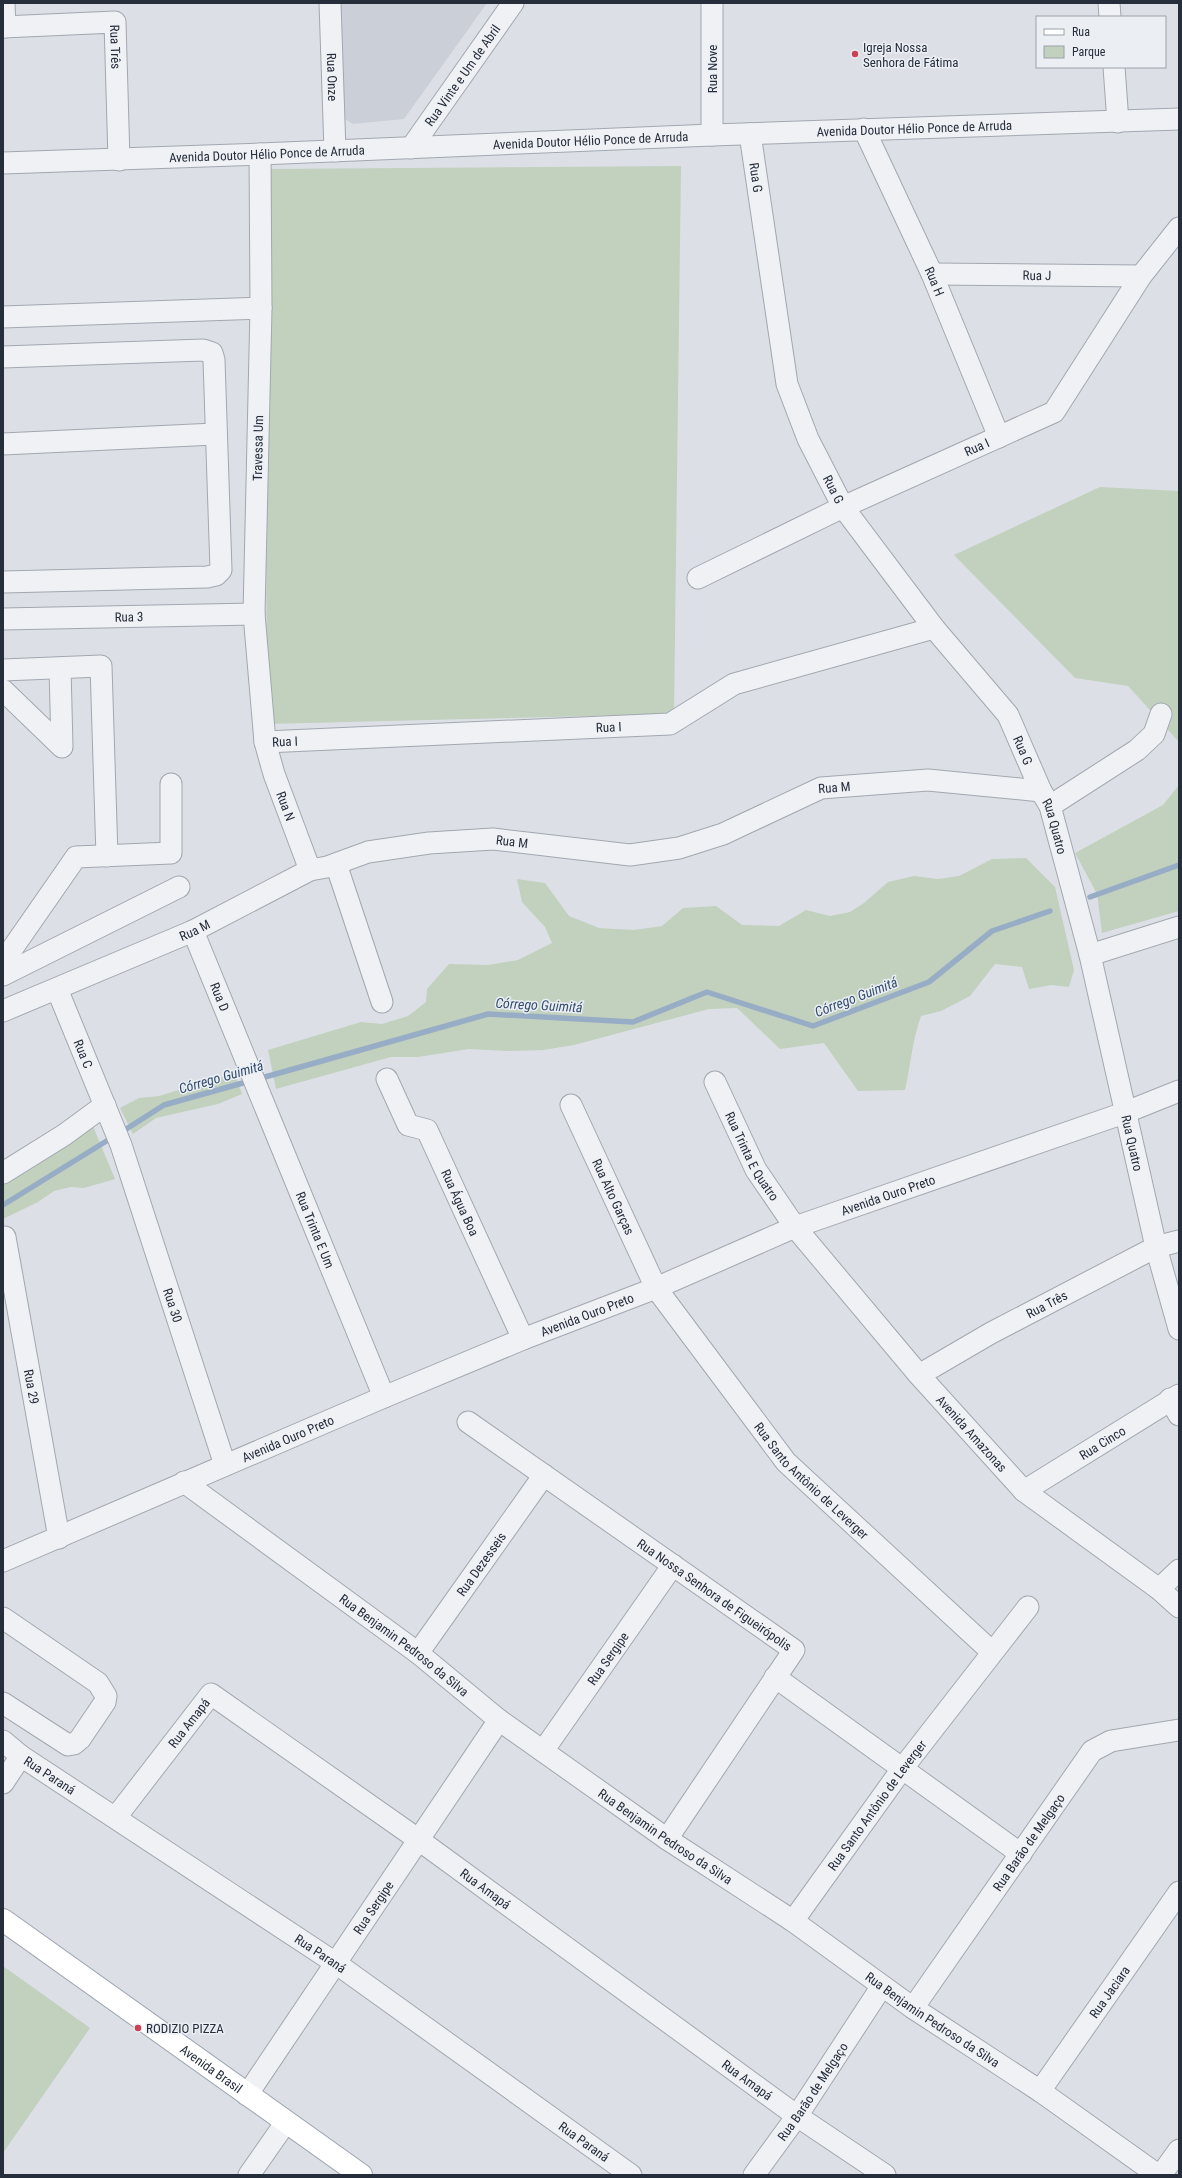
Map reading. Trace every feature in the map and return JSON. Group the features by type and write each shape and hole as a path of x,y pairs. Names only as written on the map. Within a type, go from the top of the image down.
{"main road":[{"name":"Avenida Brasil","path":"3,1920 361,2175"}],"street":[{"path":"4,3 4,27"},
{"name":"Rua Onze","path":"330,3 335,151"},
{"name":"Rua Vinte e Um de Abril","path":"411,148 514,3"},
{"name":"Rua Nove","path":"712,3 712,135"},
{"path":"1109,3 1110,16"},
{"name":"Rua Três","path":"4,27 115,22 119,160"},
{"path":"1114,68 1118,122"},
{"name":"Avenida Doutor Hélio Ponce de Arruda","path":"3,163 119,160 864,129 1179,119"},
{"name":"Rua H","path":"864,129 932,274 999,436"},
{"name":"Rua G","path":"750,134 787,384 808,439 843,507 934,628 1008,715 1045,798"},
{"name":"Travessa Um","path":"260,154 261,308 254,614 265,742"},
{"name":"Rua I","path":"698,578 843,507 1054,412 1141,276 1179,228"},
{"name":"Rua J","path":"932,274 1141,276"},
{"path":"3,317 261,308"},
{"path":"3,357 203,350 212,352 214,360 215,434 221,570 216,575 192,578 3,582"},
{"path":"3,444 215,434"},
{"name":"Rua 3","path":"3,619 254,614"},
{"name":"Rua I","path":"265,742 670,724 734,684 934,628"},
{"path":"3,670 101,666 107,856"},
{"path":"3,690 62,747 60,668"},
{"path":"1045,798 1137,750 1154,734 1161,714"},
{"name":"Rua N","path":"265,742 274,774 310,870"},
{"name":"Rua M","path":"3,1011 193,931 310,870 336,864 368,852 429,843 493,839 630,854 679,848 723,834 821,788 928,780 1045,798"},
{"path":"3,962 76,857 171,853 171,784"},
{"name":"Rua Quatro","path":"1045,798 1090,956 1124,1113 1156,1247 1179,1329"},
{"path":"336,864 382,1002"},
{"path":"3,975 179,887"},
{"path":"1090,956 1179,927"},
{"name":"Rua D","path":"193,931 247,1063"},
{"name":"Rua C","path":"57,989 121,1145"},
{"name":"Rua Trinta E Um","path":"247,1063 384,1397"},
{"name":"Rua Água Boa","path":"388,1079 408,1125 427,1130 523,1339"},
{"name":"Rua Trinta E Quatro","path":"715,1082 756,1170 795,1227"},
{"name":"Avenida Ouro Preto","path":"3,1561 384,1397 523,1339 656,1288 795,1227 1124,1113 1179,1091"},
{"name":"Rua Alto Garças","path":"571,1104 656,1288"},
{"path":"3,1173 64,1135 108,1112"},
{"name":"Rua 30","path":"121,1145 226,1465"},
{"name":"Avenida Amazonas","path":"795,1227 919,1375 1024,1490 1159,1589 1179,1607"},
{"name":"Rua 29","path":"5,1237 59,1538"},
{"name":"Rua Três","path":"919,1375 991,1333 1156,1247 1179,1241"},
{"name":"Rua Santo Antônio de Leverger","path":"656,1288 786,1462 992,1652"},
{"name":"Rua Cinco","path":"1024,1490 1176,1403"},
{"name":"Rua Nossa Senhora de Figueirópolis","path":"468,1422 794,1650 667,1839"},
{"name":"Rua Dezesseis","path":"418,1653 544,1475"},
{"name":"Rua Benjamin Pedroso da Silva","path":"184,1482 418,1653 499,1720 667,1839 792,1921 913,2008 1040,2092 1158,2175"},
{"name":"Rua Sergipe","path":"543,1751 673,1565"},
{"path":"1159,1589 1179,1570"},
{"name":"Rua Santo Antônio de Leverger","path":"792,1921 902,1769 1028,1607"},
{"path":"3,1618 98,1683 106,1696 105,1702 80,1739 74,1744 68,1745 3,1703"},
{"path":"776,1677 1021,1854"},
{"name":"Rua Amapá","path":"116,1817 211,1694 419,1840 797,2116 885,2175"},
{"name":"Rua Sergipe","path":"248,2095 499,1720"},
{"name":"Rua Barão de Melgaço","path":"913,2008 1092,1751 1111,1741 1179,1730"},
{"name":"Rua Paraná","path":"3,1741 21,1756 116,1817 337,1964 631,2175"},
{"path":"3,1783 21,1756"},
{"name":"Rua Jaciara","path":"1040,2092 1179,1892"},
{"name":"Rua Barão de Melgaço","path":"754,2175 797,2116 882,1986"},
{"path":"249,2175 286,2122"},
{"path":"1161,2175 1179,2150"}],"shaded area":[{"path":"339,3 487,3 404,119 353,124 343,118"}],"green space":[{"path":"681,166 674,714 267,724 264,169"},
{"path":"1100,487 1179,491 1179,742 1128,686 1075,678 954,555"},
{"path":"1179,785 1179,911 1102,933 1097,894 1075,853 1163,805"},
{"path":"1026,858 1055,887 1074,970 1069,987 1052,985 1029,989 1022,967 995,964 970,996 941,1011 921,1016 905,1090 858,1091 824,1043 780,1049 737,1008 709,1009 574,1045 543,1050 506,1051 469,1049 418,1057 391,1057 276,1089 268,1050 361,1022 382,1024 408,1016 426,1002 427,989 449,964 488,965 518,960 552,943 545,927 522,902 517,879 545,883 569,916 599,928 634,930 662,926 683,908 716,906 742,925 779,926 806,910 830,916 850,912 864,903 888,882 914,876 938,879 959,876 992,859"},
{"path":"235,1073 242,1094 218,1104 156,1118 133,1134 120,1108 139,1098 159,1096"},
{"path":"92,1124 115,1179 84,1188 71,1187 54,1191 38,1202 3,1219 3,1185"},
{"path":"3,1966 90,2028 3,2153"}],"waterway":[{"name":"Córrego Guimitá","path":"1090,897 1179,865"},
{"name":"Córrego Guimitá","path":"258,1079 488,1014 633,1022 707,992 813,1026 929,982 992,931 1050,911"},
{"name":"Córrego Guimitá","path":"120,1133 164,1105 250,1081"},
{"name":"Córrego Guimitá","path":"3,1205 113,1137"}],"place":[{"name":"Igreja Nossa Senhora de Fátima","path":"855,54"},
{"name":"RODIZIO PIZZA","path":"138,2028"}]}
